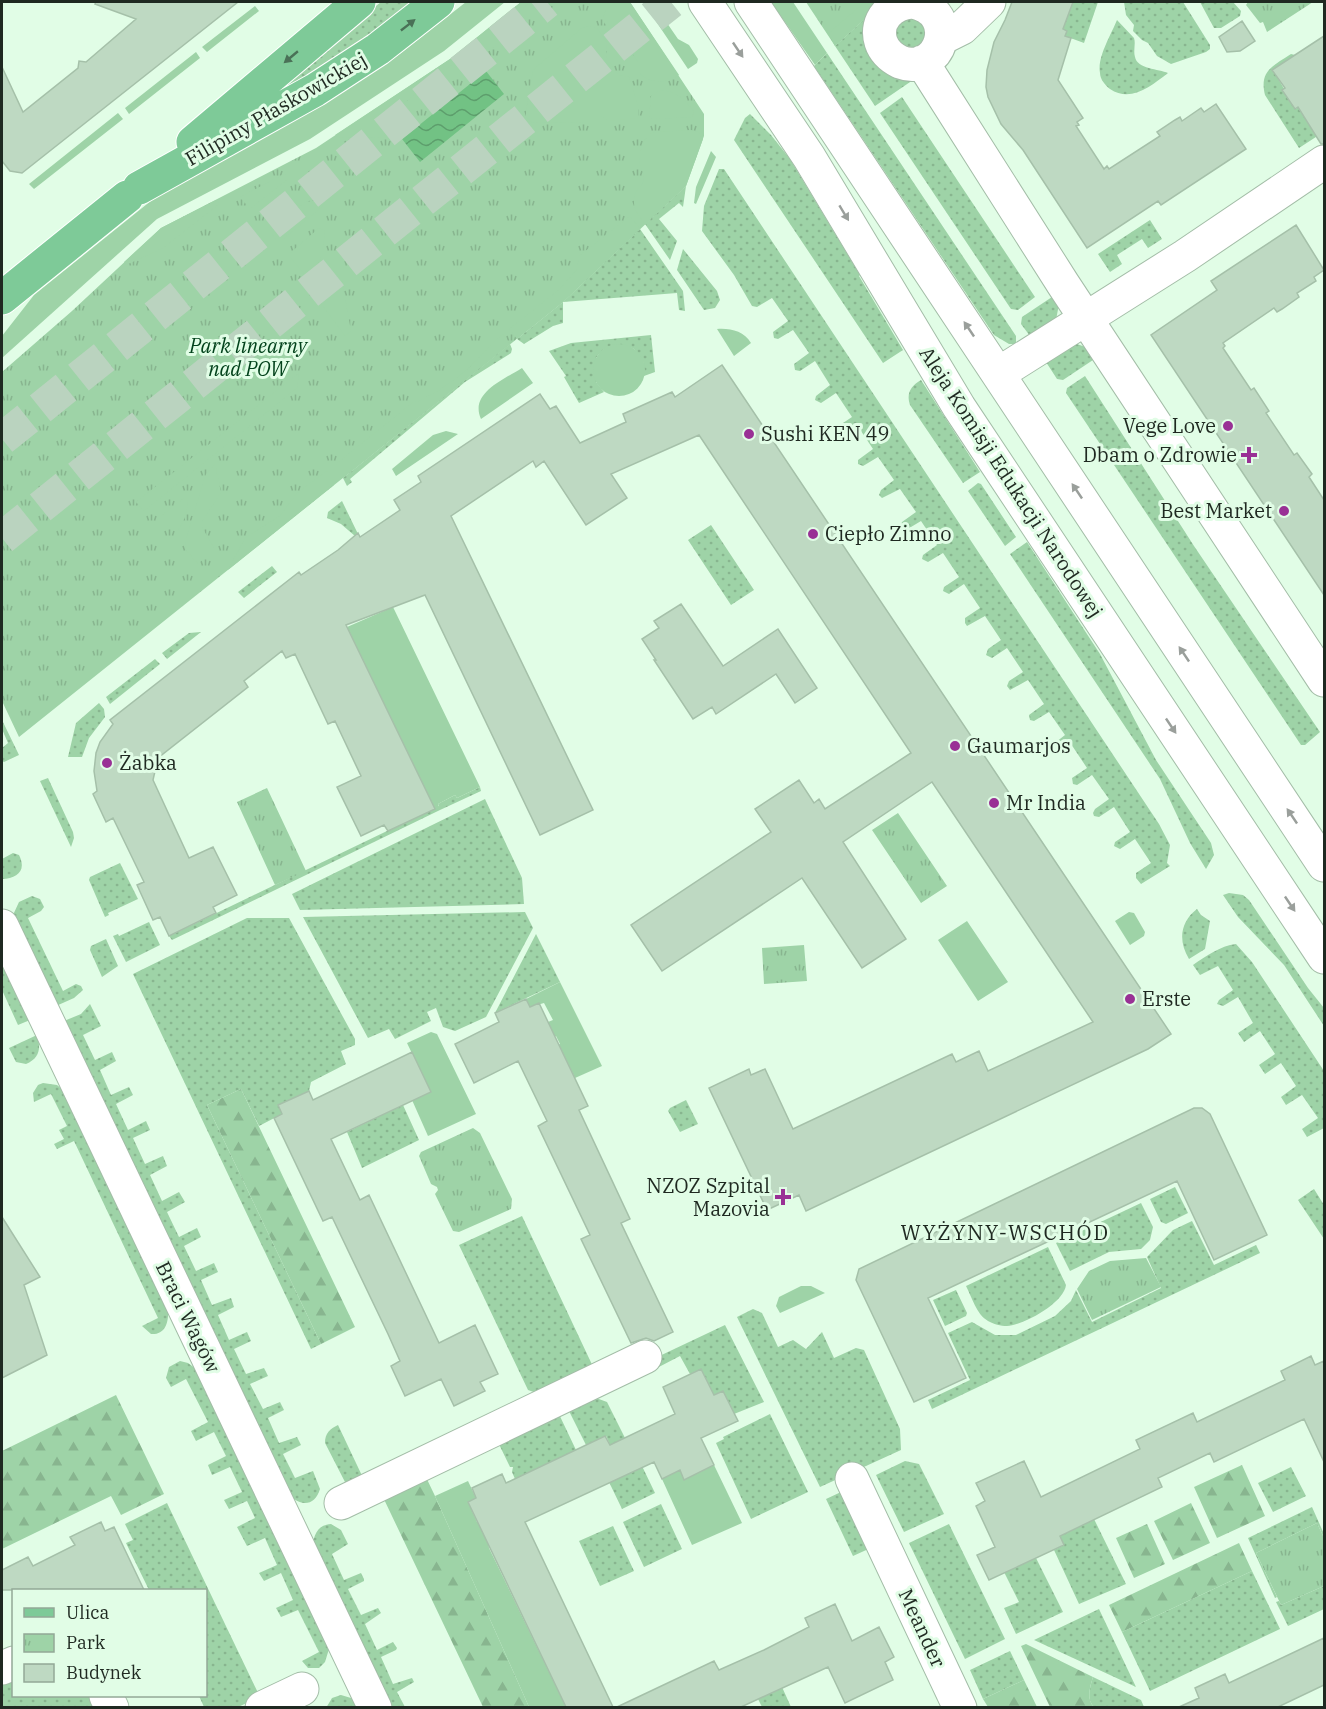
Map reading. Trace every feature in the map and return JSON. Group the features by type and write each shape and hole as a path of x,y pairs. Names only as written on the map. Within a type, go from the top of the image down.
{"main road":[{"name":"Filipiny Płaskowickiej","path":"2,298 133,192 359,2"},
{"name":"Filipiny Płaskowickiej","path":"133,192 315,90 378,49 438,2"}],"street":[{"name":"Aleja Komisji Edukacji Narodowej","path":"705,2 809,156 959,407 1324,957"},
{"path":"751,2 1324,865"},
{"path":"932,50 942,27 932,9 923,4 903,2 886,14 880,32 881,42 893,58 902,63 912,64 932,50 962,28 989,2"},
{"path":"932,50 1086,319 1324,680"},
{"path":"998,374 1319,172"},
{"name":"Braci Wagów","path":"2,926 375,1707"},
{"path":"341,1503 645,1357"},
{"name":"Meander","path":"852,1479 960,1707"},
{"path":"262,1707 302,1689"}],"green space":[{"path":"381,2 413,2 316,77 250,107"},
{"path":"466,2 505,2 444,51 310,139 157,219 2,358 2,336 34,295 152,200 369,75"},
{"name":"Park linearny nad POW","path":"521,2 630,2 704,114 704,136 686,186 563,302 19,737 2,701 2,372 161,228 316,148 450,59"},
{"path":"521,2 530,2 512,19 510,34 472,64 450,66 403,104 399,123 382,137 339,138 335,135 450,59"},
{"path":"616,2 630,2 679,75 668,80 653,81 638,72 638,62 628,47 618,44 604,22 603,17 606,10"},
{"path":"643,2 657,2 658,10 678,39 689,45 698,59 697,63 688,69"},
{"path":"771,2 793,2 827,53 815,65"},
{"path":"806,2 883,2 835,46"},
{"path":"865,2 883,2 835,46 830,32"},
{"path":"883,2 880,7 913,80 875,106 835,46"},
{"path":"1073,2 1098,2 1084,43 1065,36 1063,29"},
{"path":"1124,2 1183,2 1210,45 1210,49 1171,64 1157,56 1148,43 1133,31 1134,25 1126,15"},
{"path":"1200,2 1233,2 1241,11 1240,16 1221,28 1214,28"},
{"path":"1248,2 1313,2 1267,32 1263,22 1260,23 1246,5"},
{"path":"255,6 259,11 207,52 202,47"},
{"path":"910,16 926,27 926,41 907,53 891,33 891,29"},
{"path":"1117,20 1134,38 1134,54 1137,61 1144,66 1168,73 1133,94 1118,93 1110,89 1100,75 1102,53"},
{"path":"589,26 597,28 607,43 606,56 618,75 629,77 638,105 638,118 608,121 601,116 590,116 584,122 533,123 526,117 526,111 533,70 582,28"},
{"path":"196,52 200,58 129,114 125,108"},
{"path":"827,53 1016,336 1016,344 1009,344 994,335 814,66"},
{"path":"1291,54 1295,55 1273,70 1296,109 1298,107 1311,128 1319,135 1299,148 1265,95 1264,87 1264,80 1269,70"},
{"path":"661,90 676,94 684,100 694,112 692,117 649,118 651,96"},
{"path":"902,97 1035,297 1018,310 1011,309 880,113"},
{"path":"118,113 123,119 34,189 29,184"},
{"path":"750,114 790,159 903,350 883,363 734,140 745,118"},
{"path":"691,130 698,132 703,139 686,186 645,224 636,212 634,198 644,179 640,159 645,140 655,132"},
{"path":"711,151 716,157 696,204 694,203 696,187"},
{"path":"719,169 724,169 1159,824 1170,845 1167,863 1170,866 1141,884 1136,878 1136,873 1151,863 1135,839 1120,849 1114,846 1115,842 1130,832 1114,807 1099,817 1094,816 1095,809 1109,799 1092,775 1077,785 1073,784 1072,778 1087,768 1071,744 1056,753 1051,752 1051,746 1065,735 1049,712 1034,721 1030,720 1029,715 1044,704 1028,680 1010,690 1007,686 1009,681 1023,672 1007,648 992,658 986,655 988,649 1001,640 985,616 967,626 965,623 965,618 980,608 964,584 949,594 943,591 944,587 959,577 943,553 928,562 922,559 923,555 937,545 921,521 906,530 900,527 902,522 916,512 900,489 882,498 879,495 881,490 894,480 878,457 863,466 858,464 858,460 873,449 857,425 842,435 836,431 837,427 852,417 836,393 821,403 815,400 816,396 830,385 815,361 800,371 795,370 794,364 809,353 793,330 778,339 774,338 773,332 788,321 772,298 757,307 752,306 734,275 702,231 704,206"},
{"path":"284,174 288,175 288,179 250,209 240,197"},
{"path":"686,186 683,207 679,203 659,219 677,241 670,260 645,224"},
{"path":"216,200 219,204 163,248 126,265 124,262 161,228"},
{"path":"319,200 323,202 322,207 282,240 276,240 272,229 305,202"},
{"path":"630,216 640,229 563,302 517,339 509,329 560,289 577,269 579,256"},
{"path":"1150,220 1162,239 1148,248 1142,239 1117,255 1122,264 1110,272 1098,254"},
{"path":"319,228 325,231 321,257 315,268 305,275 290,257 290,253"},
{"path":"640,229 683,291 685,311 679,310 677,293 563,302"},
{"path":"683,249 717,291 720,300 715,308 704,310 677,270"},
{"path":"342,281 351,331 345,336 317,298 337,282"},
{"path":"1055,295 1059,304 1056,320 1033,340 1021,324 1022,317"},
{"path":"563,302 563,323 553,326 524,344 517,339"},
{"path":"717,329 736,331 751,343 734,356"},
{"path":"503,334 510,344 343,478 336,464 412,403 432,394 460,375"},
{"path":"651,335 655,372 644,376 643,361 634,349 623,345 608,347 596,358 596,382 604,392 579,403 564,377 566,376 549,351 571,343"},
{"path":"510,344 511,353 465,382 350,479 352,482 347,486 343,478"},
{"path":"614,344 624,344 633,348 641,356 645,370 641,384 633,392 624,396 614,396 605,392 597,384 593,375 593,365 597,356 605,348"},
{"path":"1077,344 1088,348 1096,358 1063,380 1057,379 1046,362 1071,345"},
{"path":"522,368 533,383 481,419 479,410 484,394 498,382"},
{"path":"299,373 297,388 144,511 136,502"},
{"path":"1085,376 1194,546 1320,732 1305,745 1301,745 1066,393 1067,388"},
{"path":"921,380 980,472 963,483 910,405 910,390"},
{"path":"446,431 458,434 396,476 392,469 433,435"},
{"path":"215,464 221,492 202,522 202,527 214,548 198,564 186,550 185,542 206,474"},
{"path":"327,471 334,485 228,570 245,538 280,516 297,493"},
{"path":"978,483 981,484 1016,537 1005,546 968,491"},
{"path":"184,498 187,499 187,510 184,519 178,530 172,530 161,519 161,516"},
{"path":"342,501 358,534 355,536 341,524 327,518 328,512"},
{"path":"711,525 754,590 731,605 688,540"},
{"path":"1027,542 1100,654 1156,760 1211,843 1214,855 1206,869 1190,843 1160,779 1010,554"},
{"path":"272,566 277,572 244,598 238,592"},
{"path":"393,607 480,787 457,798 455,795 438,804 439,807 435,809 347,627"},
{"path":"201,632 167,659 162,653 189,633"},
{"path":"155,659 160,664 110,704 106,697"},
{"path":"99,703 104,709 105,717 89,738 82,757 68,757 76,723"},
{"path":"2,720 19,755 4,762 2,761 2,748 8,743 2,729"},
{"path":"48,778 73,832 71,847 40,781"},
{"path":"480,787 481,791 172,940 169,936 439,806 438,804 455,795 457,798"},
{"path":"267,788 306,871 275,885 237,802"},
{"path":"485,799 522,878 524,904 300,910 292,894"},
{"path":"898,813 947,886 921,903 872,830"},
{"path":"13,853 19,855 21,869 16,875 2,879 2,859"},
{"path":"120,863 138,899 108,913 109,915 105,917 89,880 90,877"},
{"path":"1229,893 1243,895 1249,900 1324,1008 1324,1026 1284,965 1238,917 1223,895"},
{"path":"32,896 40,899 44,907 28,918 63,991 76,984 83,990 74,998 56,1006 13,915 19,902"},
{"path":"1197,909 1210,921 1205,949 1189,959 1183,945 1182,932 1187,920"},
{"path":"525,912 533,928 486,1017 455,1031 443,1027 436,1008 427,1012 431,1021 395,1039 389,1029 368,1038 303,917"},
{"path":"1129,912 1134,913 1145,932 1144,936 1130,945 1115,921"},
{"path":"247,918 289,918 355,1039 355,1045 341,1051 346,1064 311,1082 309,1091 279,1105 282,1114 259,1126 241,1089 207,1105 321,1344 311,1349 133,974"},
{"path":"967,921 1008,982 978,1001 938,940"},
{"path":"149,922 160,945 126,962 113,936 118,934 119,936"},
{"path":"536,934 560,982 495,1013"},
{"path":"106,939 118,966 102,977 90,950 91,946"},
{"path":"1236,944 1252,962 1324,1071 1324,1128 1307,1137 1302,1129 1318,1118 1302,1095 1286,1105 1281,1097 1296,1086 1281,1063 1265,1074 1259,1065 1275,1054 1260,1031 1244,1042 1238,1033 1253,1023 1238,997 1223,1006 1217,1004 1233,990 1218,966 1200,975 1193,965 1219,949"},
{"path":"804,945 807,981 764,984 762,948"},
{"path":"2,961 30,1020 18,1025 2,990"},
{"path":"560,982 602,1066 575,1078 561,1049 549,1049 560,1044 556,1036 545,1040 548,1022 553,1020 544,1003 530,1007 526,999"},
{"path":"90,1004 101,1026 83,1035 95,1060 112,1052 116,1061 100,1070 111,1095 129,1087 133,1095 116,1104 128,1130 146,1121 150,1130 133,1138 145,1164 163,1156 167,1166 150,1175 162,1201 179,1192 185,1202 167,1212 179,1237 197,1228 201,1237 184,1246 196,1271 214,1263 218,1272 201,1280 212,1305 231,1298 234,1307 218,1315 229,1340 247,1332 251,1341 234,1349 246,1374 264,1368 268,1376 250,1384 263,1409 280,1402 284,1410 268,1418 279,1443 297,1437 301,1445 283,1454 295,1478 313,1471 320,1489 316,1498 310,1502 302,1503 294,1499 64,1021 81,1014"},
{"path":"431,1032 437,1034 476,1114 428,1136 412,1100 430,1091 407,1043"},
{"path":"37,1035 39,1048 37,1056 26,1064 16,1062 9,1048"},
{"path":"43,1083 57,1085 64,1091 168,1308 166,1326 156,1334 151,1334 142,1326 158,1318 74,1141 57,1149 54,1144 64,1139 59,1130 67,1126 51,1094 34,1102 33,1093 38,1085"},
{"path":"241,1089 355,1327 321,1344 207,1105"},
{"path":"686,1100 698,1124 680,1132 668,1111"},
{"path":"403,1105 419,1140 362,1168 347,1132"},
{"path":"473,1128 480,1133 512,1199 511,1209 459,1232 453,1231 435,1194 437,1187 431,1184 419,1156 421,1152"},
{"path":"1175,1187 1188,1213 1166,1224 1161,1222 1150,1199"},
{"path":"1314,1189 1324,1205 1324,1239 1298,1200"},
{"path":"1141,1203 1153,1227 1150,1240 1141,1249 1109,1252 1070,1271 1056,1243"},
{"path":"522,1216 596,1373 545,1396 528,1390 459,1245"},
{"path":"1192,1221 1214,1265 1256,1245 1260,1253 932,1409 928,1400 970,1380 948,1333 972,1322 995,1335 1016,1335 1055,1316 1071,1301 1076,1290 1092,1322 1161,1288 1147,1257 1173,1230"},
{"path":"1048,1247 1066,1285 1058,1299 1042,1312 1014,1325 1000,1325 984,1318 977,1310 966,1286"},
{"path":"1146,1258 1161,1287 1092,1320 1077,1289 1089,1271 1110,1261"},
{"path":"801,1286 811,1286 825,1293 780,1313 776,1306 779,1297"},
{"path":"956,1290 967,1313 966,1316 945,1326 933,1300"},
{"path":"753,1309 762,1313 778,1347 793,1340 806,1349 822,1332 834,1358 856,1348 864,1350 900,1429 901,1450 820,1487 737,1317"},
{"path":"725,1325 764,1402 734,1414 723,1391 714,1395 701,1369 690,1374 680,1356 655,1369 651,1360"},
{"path":"180,1361 196,1369 329,1649 325,1662 319,1668 308,1668 302,1661 319,1652 298,1610 281,1617 276,1608 293,1600 281,1573 264,1581 259,1573 277,1565 265,1538 247,1546 237,1527 255,1518 247,1501 229,1509 224,1500 242,1492 230,1467 212,1475 208,1465 226,1456 214,1432 196,1441 191,1431 208,1422 186,1379 171,1387 166,1378 169,1367"},
{"path":"116,1395 164,1494 121,1515 111,1496 2,1549 2,1451"},
{"path":"588,1395 607,1402 625,1438 628,1437 655,1493 622,1509 609,1482 624,1475 606,1436 586,1445 566,1405"},
{"path":"557,1410 576,1450 515,1479 512,1472 513,1467 510,1467 496,1438"},
{"path":"770,1414 808,1492 751,1519 716,1443 724,1439 723,1437"},
{"path":"338,1425 365,1482 348,1484 345,1482 325,1443 328,1432"},
{"path":"905,1461 919,1464 944,1514 904,1532 876,1475"},
{"path":"714,1465 742,1523 692,1545 662,1479 680,1470 685,1479"},
{"path":"1242,1465 1265,1516 1217,1538 1194,1487"},
{"path":"1291,1467 1306,1496 1273,1512 1258,1483"},
{"path":"424,1473 529,1707 483,1707 381,1493"},
{"path":"468,1481 476,1498 468,1502 477,1522 486,1518 489,1548 566,1707 529,1707 435,1496"},
{"path":"841,1492 875,1546 853,1556 826,1499"},
{"path":"167,1503 260,1697 238,1707 204,1707 199,1697 207,1697 207,1589 149,1589 126,1543 133,1540 125,1524"},
{"path":"1191,1503 1210,1543 1173,1560 1154,1521"},
{"path":"661,1504 682,1549 644,1567 623,1522"},
{"path":"1312,1507 1324,1538 1317,1523 1256,1553 1277,1597 1275,1598 1248,1538"},
{"path":"1094,1519 1126,1584 1079,1604 1054,1550 1064,1545 1060,1536"},
{"path":"1317,1523 1324,1538 1324,1586 1281,1605 1256,1553"},
{"path":"331,1524 341,1530 348,1544 332,1554 344,1580 361,1573 364,1579 348,1589 361,1615 378,1608 381,1613 365,1624 377,1650 393,1642 397,1648 381,1657 393,1684 412,1678 414,1682 397,1692 405,1707 391,1707 313,1543 318,1530"},
{"path":"949,1524 1005,1639 965,1659 909,1543"},
{"path":"1147,1524 1165,1564 1134,1578 1116,1538"},
{"path":"613,1526 634,1571 600,1586 579,1541"},
{"path":"1239,1543 1252,1571 1122,1632 1109,1605"},
{"path":"1036,1558 1063,1612 1016,1634 1004,1608 1019,1602 1004,1572"},
{"path":"1252,1571 1280,1629 1150,1691 1122,1632"},
{"path":"1324,1586 1324,1609 1288,1626 1276,1602 1279,1601 1281,1605"},
{"path":"1099,1609 1136,1687 1034,1640"},
{"path":"1026,1644 1093,1677 1089,1697 1094,1707 1050,1707 1021,1646"},
{"path":"1010,1651 1024,1680 983,1699 970,1670"},
{"path":"12,1671 12,1697 98,1697 103,1708 2,1708 2,1676"},
{"path":"1093,1677 1141,1700 1144,1707 1094,1707 1089,1697"},
{"path":"1024,1680 1037,1707 988,1707 983,1699"},
{"path":"782,1687 791,1707 762,1707 758,1699"},
{"path":"341,1695 351,1698 358,1707 326,1708 332,1698"}],"water":[{"path":"486,71 504,94 420,162 402,139"}],"building":[{"path":"96,2 238,2 22,173 10,171 2,161 2,67 23,112 78,68 79,61 86,62 136,19 95,4"},
{"path":"1012,2 1073,2 1063,29 1067,31 1065,36 1071,38 1058,80 1083,118 1077,122 1079,125 1076,126 1104,169 1107,166 1109,169 1160,136 1157,132 1180,117 1182,121 1201,108 1204,112 1216,104 1246,149 1161,205 1158,201 1087,248 1023,150 1001,124 988,97 987,70 994,42"},
{"path":"1242,21 1255,41 1240,51 1227,52 1219,37"},
{"path":"1324,36 1324,144 1321,144 1298,107 1295,109 1282,90 1285,88 1272,70"},
{"path":"1296,225 1324,270 1314,277 1316,281 1297,293 1299,297 1277,312 1274,308 1223,343 1225,346 1223,348 1251,390 1254,388 1269,411 1266,413 1294,455 1297,453 1312,474 1309,477 1324,500 1324,595 1151,335 1217,290 1211,281"},
{"path":"722,365 1171,1034 1148,1049 806,1211 799,1195 767,1210 709,1088 749,1069 751,1075 765,1069 793,1129 952,1054 956,1062 979,1051 988,1071 1093,1022 932,782 843,842 906,939 862,968 802,878 662,971 631,925 771,832 755,809 799,780 814,803 819,799 825,809 911,753 699,435 611,474 627,498 586,525 544,461 536,467 533,461 451,516 593,810 540,835 425,595 346,625 435,809 388,831 384,825 361,836 337,787 361,776 335,721 328,724 295,654 286,658 282,651 244,681 248,687 158,758 153,780 189,858 213,847 237,895 213,907 216,913 169,936 160,917 153,920 137,885 144,882 113,818 106,822 93,794 97,791 94,771 96,753 100,742 113,724 110,720 299,572 301,575 338,550 358,533 360,537 400,510 394,500 421,482 418,476 540,394 550,409 556,406 580,443 626,422 623,414 672,392 675,397"},
{"path":"681,604 723,666 778,629 817,688 795,703 776,674 716,714 712,707 693,719 642,639 659,628 654,621"},
{"path":"526,999 530,1007 539,1003 588,1106 579,1110 630,1219 621,1223 673,1332 654,1341 646,1338 631,1343 581,1239 590,1235 538,1126 547,1121 518,1061 474,1083 455,1044 499,1022 495,1013"},
{"path":"412,1052 431,1092 331,1139 360,1200 369,1195 439,1343 475,1325 498,1374 480,1382 485,1391 454,1406 441,1379 405,1396 391,1366 400,1361 388,1334 332,1217 323,1221 274,1118 282,1114 278,1105 309,1091 313,1100"},
{"path":"1194,1108 1202,1108 1210,1114 1267,1235 1214,1260 1177,1181 928,1298 966,1378 914,1402 856,1280 859,1269"},
{"path":"2,1217 40,1277 24,1285 47,1355 2,1378"},
{"path":"1311,1356 1315,1365 1324,1361 1324,1462 1304,1419 1214,1462 1210,1453 1158,1478 1162,1487 1060,1536 1064,1545 989,1580 977,1555 995,1547 976,1506 985,1501 976,1483 1024,1461 1041,1497 1140,1449 1136,1440 1193,1413 1197,1422 1285,1380 1281,1371"},
{"path":"701,1369 714,1395 723,1391 738,1421 701,1438 714,1465 684,1480 680,1470 662,1479 654,1462 525,1522 613,1707 566,1707 468,1502 476,1498 472,1488 502,1474 506,1483 605,1436 610,1445 675,1414 663,1387"},
{"path":"101,1522 105,1531 114,1527 144,1589 2,1590 2,1570 28,1557 33,1566 75,1545 70,1537"},
{"path":"835,1604 852,1641 879,1627 894,1657 885,1662 893,1680 845,1703 828,1667 741,1707 617,1707 714,1661 719,1670 764,1650 809,1627 805,1618"},
{"path":"1324,1638 1324,1685 1278,1707 1179,1707 1199,1698 1195,1688 1225,1674 1229,1683"}],"tunnel":[{"path":"2,439 547,2"},
{"path":"2,538 671,2"}],"place":[{"name":"Vege Love","path":"1228,426"},
{"name":"Sushi KEN 49","path":"749,434"},
{"name":"Dbam o Zdrowie","path":"1249,455"},
{"name":"Best Market","path":"1284,511"},
{"name":"Ciepło Zimno","path":"813,534"},
{"name":"Gaumarjos","path":"955,746"},
{"name":"Żabka","path":"107,763"},
{"name":"Mr India","path":"994,803"},
{"name":"Erste","path":"1130,999"},
{"name":"NZOZ Szpital Mazovia","path":"783,1197"}],"district":[{"name":"WYŻYNY-WSCHÓD","path":"1005,1233"}]}
